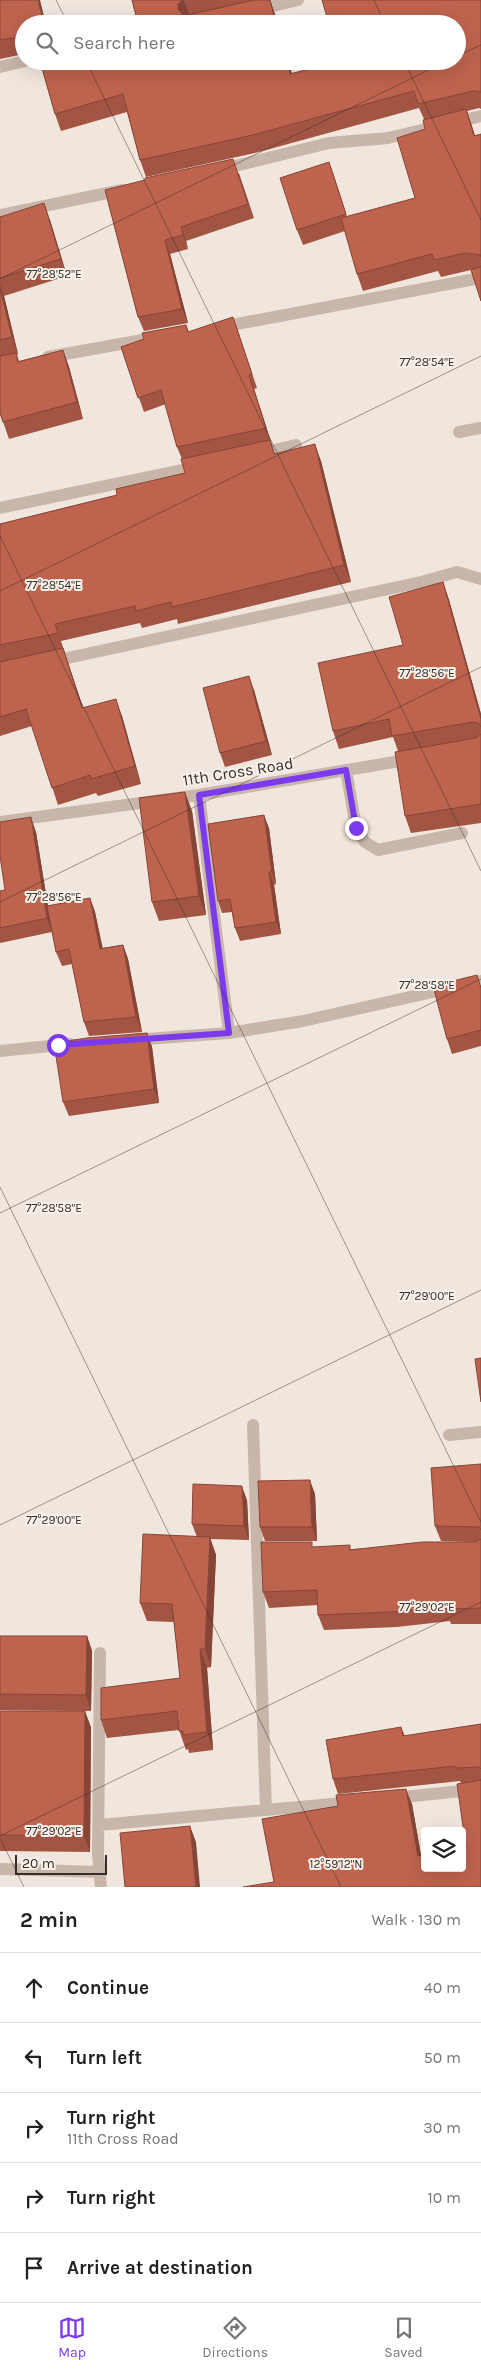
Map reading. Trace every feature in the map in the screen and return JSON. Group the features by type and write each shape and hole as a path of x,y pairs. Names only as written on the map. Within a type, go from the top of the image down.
{"street":[{"path":"241,13 298,0"},
{"path":"0,67 15,63"},
{"path":"209,172 329,142 388,138 481,116"},
{"path":"0,215 133,188"},
{"path":"206,329 481,278"},
{"path":"39,359 166,336"},
{"path":"459,432 481,428"},
{"path":"248,456 296,445"},
{"path":"0,508 210,464"},
{"path":"38,664 421,582 457,572 481,579"},
{"name":"11th Cross Road","path":"0,822 199,795 423,757"},
{"path":"346,770 356,828 365,842 378,850 462,833"},
{"path":"199,795 229,1033"},
{"path":"115,1041 229,1033 304,1021 481,981"},
{"path":"0,1051 86,1043"},
{"path":"253,1425 262,1549 266,1810"},
{"path":"449,1435 481,1432"},
{"path":"100,1652 99,1872 101,1887"},
{"path":"82,1719 101,1719"},
{"path":"383,1799 481,1789"},
{"path":"99,1825 364,1801"},
{"path":"0,1869 99,1872"}],"building":[{"path":"0,0 38,0 42,15 15,15 15,38 0,40"},
{"path":"132,0 183,0 178,4 178,9 183,15 136,15"},
{"path":"254,0 270,0 274,15 188,15"},
{"path":"322,0 481,0 481,92 473,91 418,104 414,91 253,135 140,160 123,94 55,114 43,70 289,70 290,74 305,70 466,70 466,15 326,15"},
{"path":"466,109 474,136 481,134 481,255 465,253 434,260 432,254 357,274 341,218 415,198 397,138 425,129 423,120"},
{"path":"233,159 248,204 181,227 183,235 165,240 182,309 138,317 105,190 145,180 145,178"},
{"path":"329,162 346,214 297,230 280,178"},
{"path":"44,203 61,259 0,278 0,217"},
{"path":"481,266 481,301 471,270"},
{"path":"0,288 12,337 0,340"},
{"path":"233,317 252,374 249,375 266,428 177,447 161,390 138,398 121,347 144,339 142,333 186,325 188,332"},
{"path":"63,350 77,402 3,422 0,413 0,356 16,353 18,362"},
{"path":"270,440 274,454 315,444 344,565 172,607 171,602 136,611 135,606 55,624 58,633 0,645 0,524 117,495 116,489 185,473 181,459"},
{"path":"443,582 481,719 481,727 478,723 473,722 392,736 389,719 333,731 318,663 403,645 389,597"},
{"path":"63,648 82,708 116,699 135,766 91,779 90,775 52,788 26,709 0,717 0,662"},
{"path":"249,676 266,741 220,753 203,688"},
{"path":"481,734 481,804 405,816 395,752 476,738"},
{"path":"185,792 199,896 152,902 139,798"},
{"path":"264,815 272,872 269,872 276,922 235,928 230,899 218,901 208,824"},
{"path":"31,817 47,918 0,928 0,891 5,890 0,856 0,822"},
{"path":"90,898 100,949 123,945 136,1017 84,1022 69,949 56,952 47,906"},
{"path":"477,975 481,988 481,1030 447,1039 433,986"},
{"path":"147,1033 154,1089 63,1102 54,1043"},
{"path":"481,1358 481,1402 475,1359"},
{"path":"481,1464 481,1530 479,1527 435,1526 431,1468"},
{"path":"310,1480 312,1527 260,1527 258,1481"},
{"path":"193,1484 242,1486 244,1526 192,1524"},
{"path":"143,1534 210,1537 205,1649 200,1649 207,1732 183,1735 183,1731 179,1731 177,1711 101,1720 101,1688 180,1678 172,1604 140,1603"},
{"path":"481,1539 481,1608 445,1609 445,1606 391,1612 318,1615 317,1590 263,1592 261,1542 312,1542 312,1547 350,1545 350,1550 422,1542 475,1542"},
{"path":"0,1636 87,1636 86,1695 0,1694"},
{"path":"0,1711 85,1711 84,1836 0,1835"},
{"path":"481,1724 481,1769 479,1767 455,1768 455,1766 333,1779 326,1740 401,1727 403,1736"},
{"path":"481,1780 481,1887 243,1887 274,1882 262,1819 338,1806 336,1795 406,1789 418,1856 421,1856 421,1872 466,1872 466,1827 463,1827 457,1784"},
{"path":"190,1826 196,1887 125,1887 120,1833"}],"route":[{"path":"58,1045 229,1033 199,795 346,770 356,828"}]}
